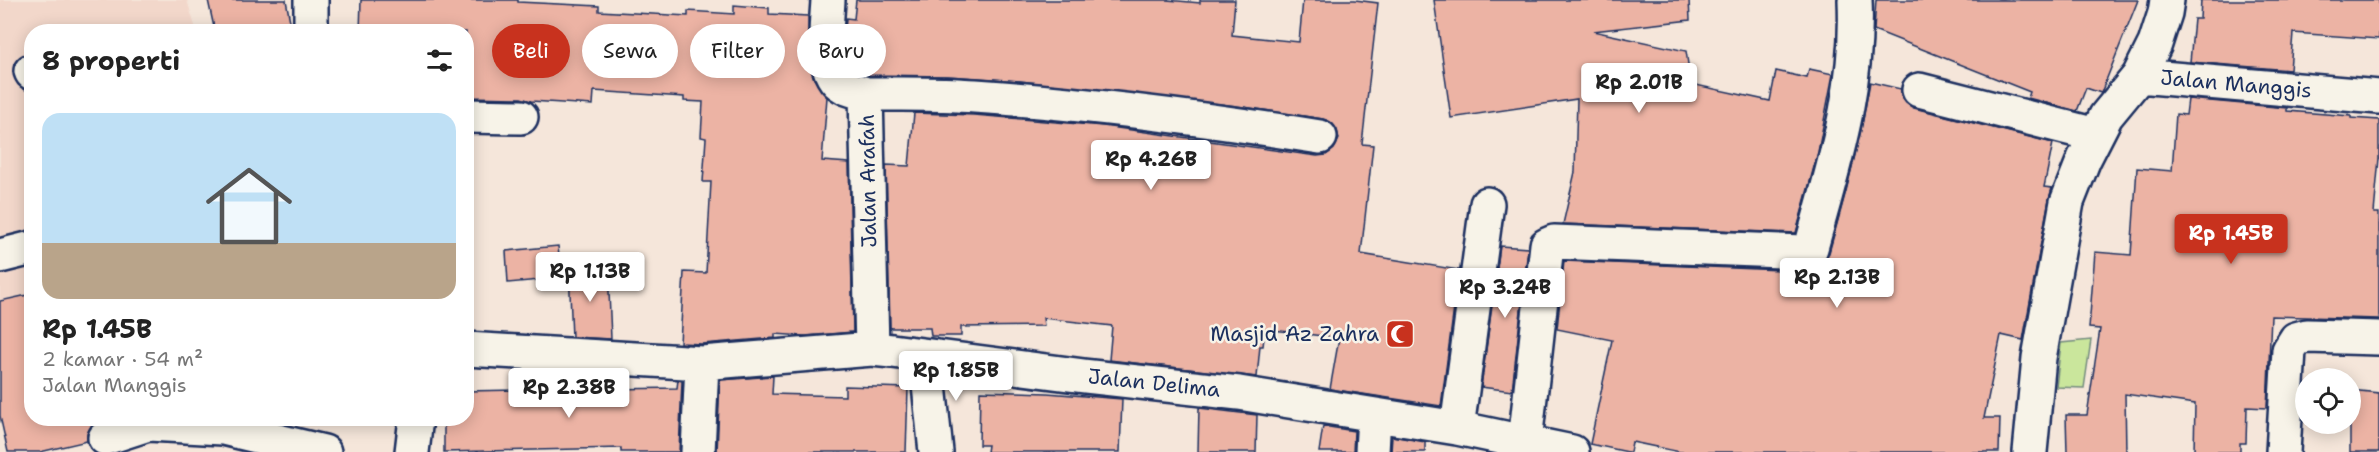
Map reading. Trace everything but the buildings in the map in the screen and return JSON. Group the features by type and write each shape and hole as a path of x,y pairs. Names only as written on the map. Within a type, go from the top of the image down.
{"street":[{"path":"311,0 311,24"},
{"name":"Jalan Arafah","path":"828,0 827,59 831,74 842,86 866,94 872,349"},
{"path":"1525,442 1547,245 1554,242 1803,252 1811,248 1844,125 1852,82 1856,46 1855,0"},
{"name":"Jalan Manggis","path":"2166,0 2165,13 2155,44 2139,76 2379,97"},
{"path":"2030,452 2039,358 2067,202 2084,159 2106,116 2139,76"},
{"path":"1919,90 2096,135"},
{"path":"866,94 973,96 1082,105 1202,119 1320,137"},
{"path":"474,117 521,117"},
{"path":"1457,428 1487,204"},
{"path":"0,256 24,250"},
{"path":"2283,452 2289,350 2296,339 2307,336 2379,338"},
{"name":"Jalan Delima","path":"474,349 718,361 872,349 1239,393 1457,428 1572,452"},
{"path":"926,356 936,452"},
{"path":"698,452 718,361"},
{"path":"1372,452 1374,414"},
{"path":"105,438 142,426"},
{"path":"186,426 223,428 324,452"},
{"path":"412,452 415,426"}],"shaded area":[{"path":"0,0 187,0 194,24 24,24 24,372 0,377"}],"green space":[{"path":"2091,340 2084,388 2056,387 2061,343"}],"place":[{"name":"Masjid Az Zahra","path":"1400,334"}]}
